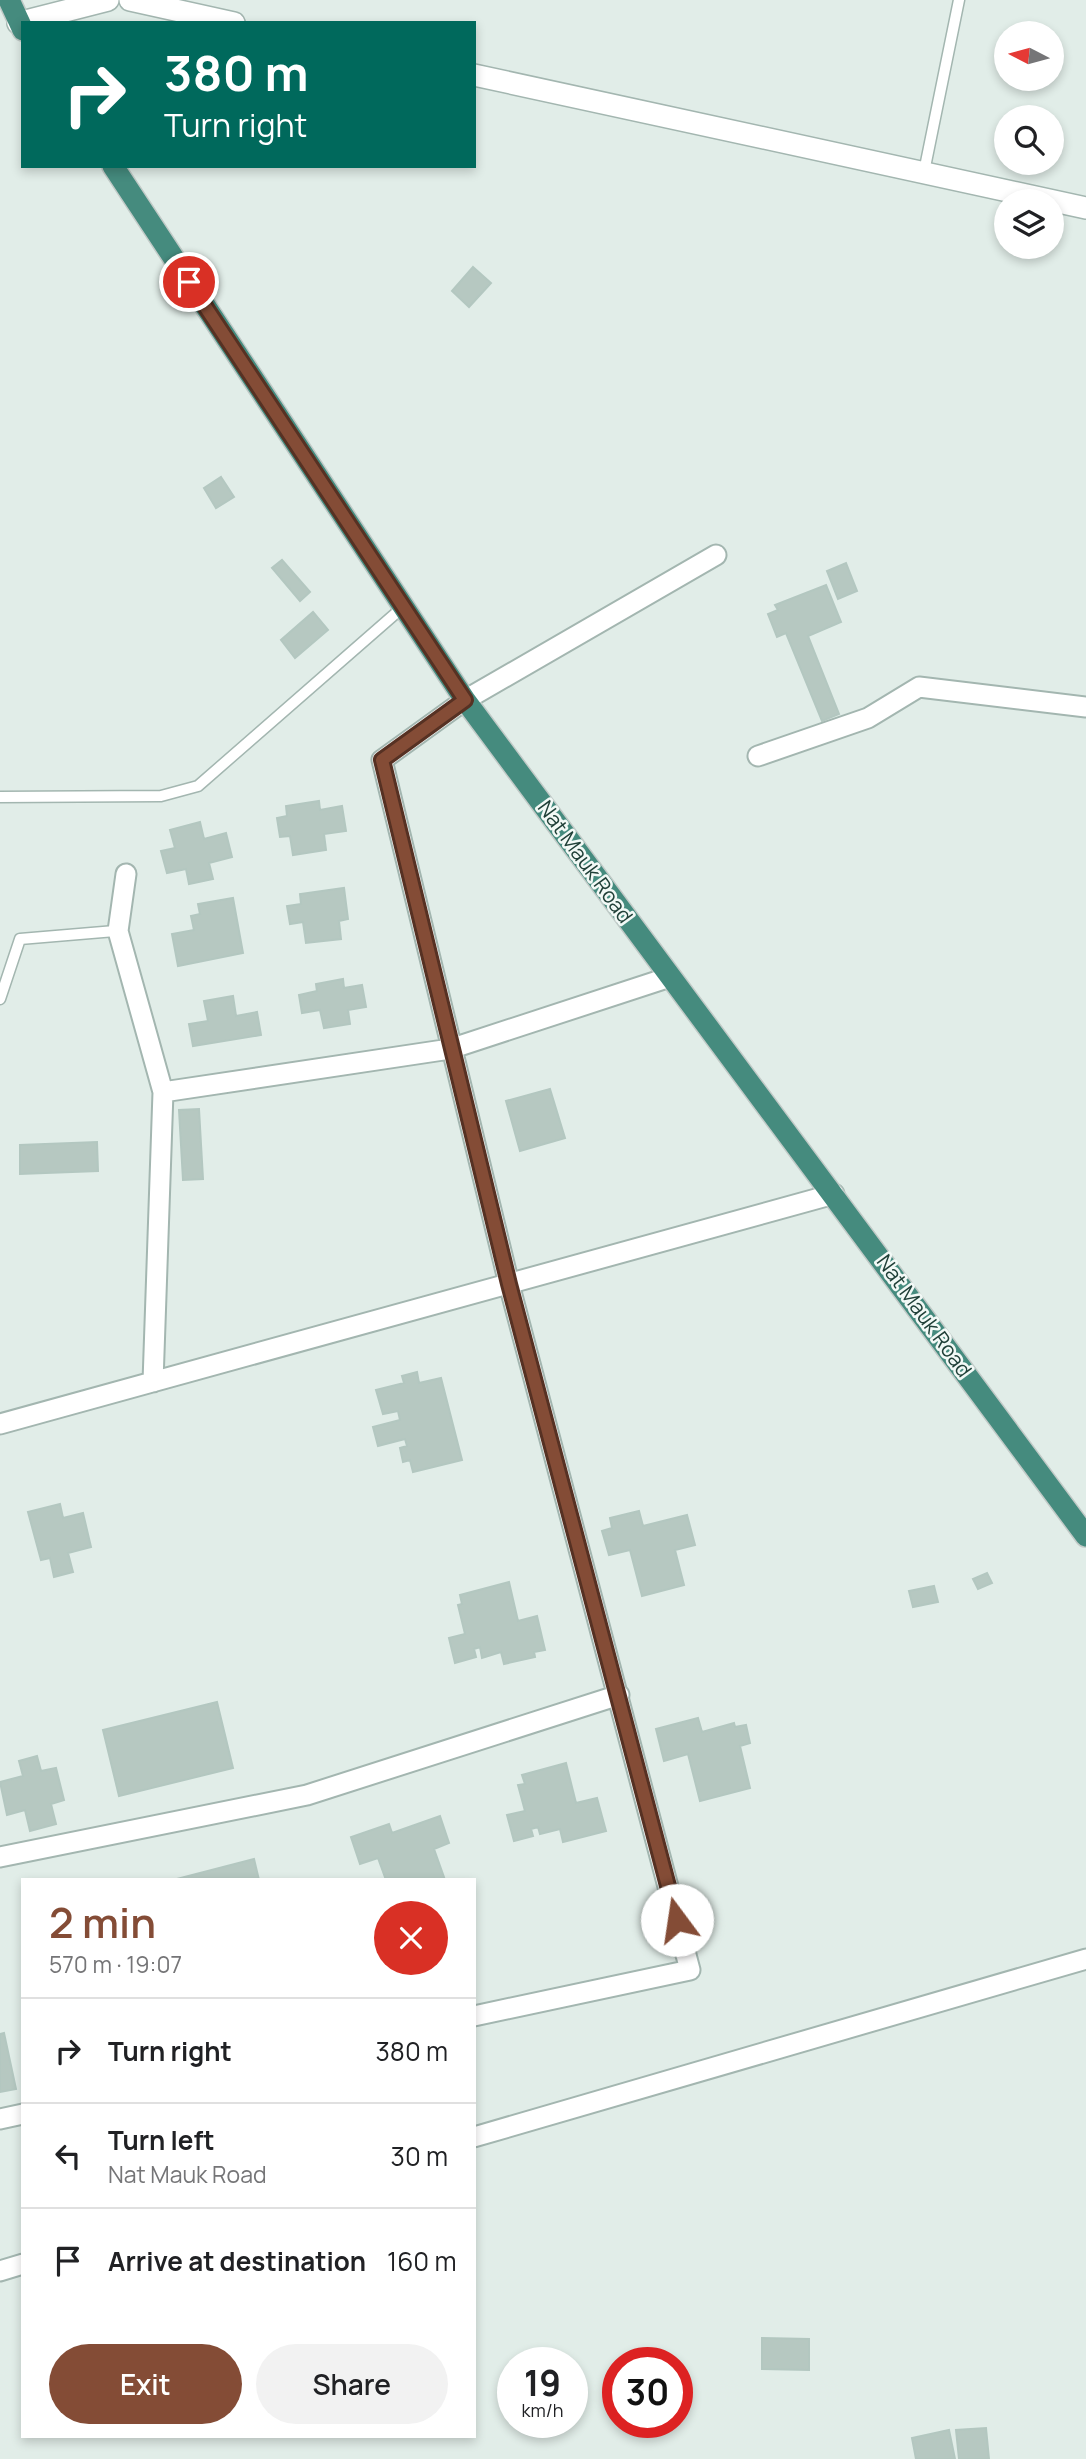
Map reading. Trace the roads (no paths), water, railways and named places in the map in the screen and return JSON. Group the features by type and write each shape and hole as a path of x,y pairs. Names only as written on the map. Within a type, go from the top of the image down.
{"highway":[{"path":"9,0 20,27"},
{"name":"Nat Mauk Road","path":"114,168 465,700 1086,1536"}],"street":[{"path":"40,21 108,0"},
{"path":"130,0 225,21"},
{"path":"476,75 1086,208"},
{"path":"476,2016 690,1970 509,1284 382,760 465,700 716,555"},
{"path":"758,756 869,718 919,687 1086,707"},
{"path":"126,874 118,931 163,1092 153,1382"},
{"path":"163,1092 450,1049 670,977"},
{"path":"0,1424 834,1194"},
{"path":"0,1857 307,1795 619,1695"},
{"path":"476,2136 1086,1959"},
{"path":"0,2119 21,2114"},
{"path":"0,2271 21,2265"}],"lane":[{"path":"924,173 959,0"},
{"path":"0,797 161,796 198,786 404,607"},
{"path":"0,999 20,939 115,931"}]}
